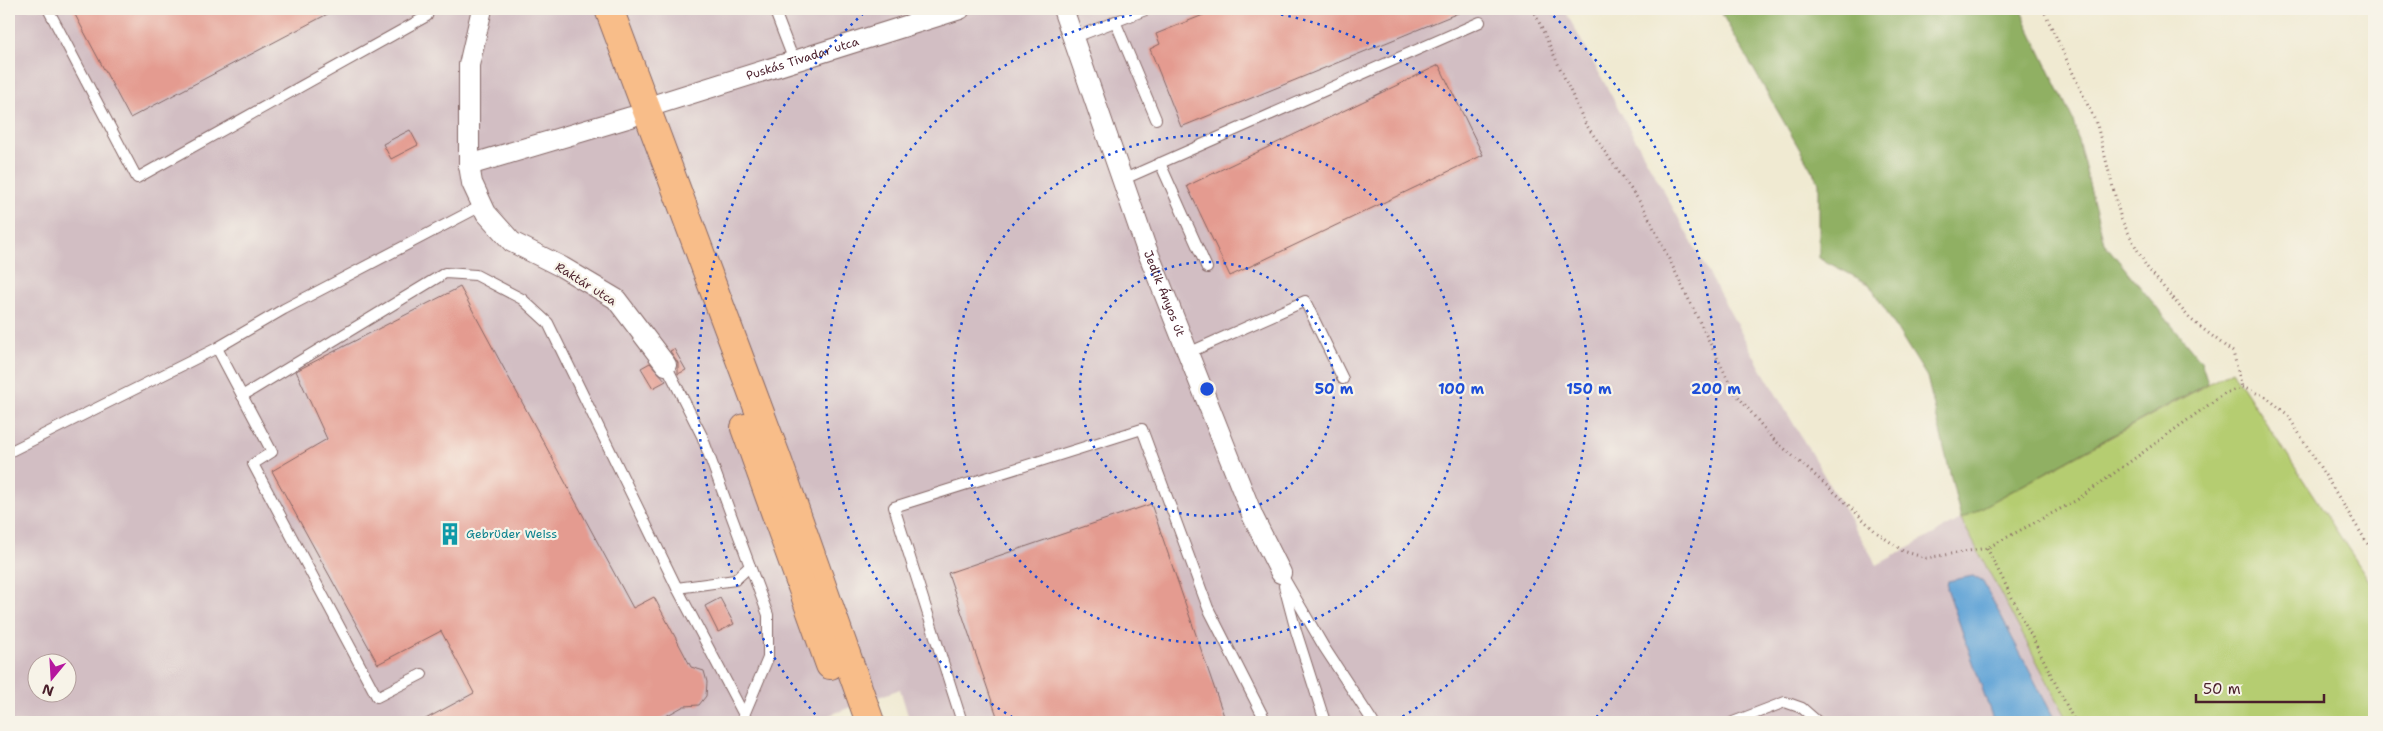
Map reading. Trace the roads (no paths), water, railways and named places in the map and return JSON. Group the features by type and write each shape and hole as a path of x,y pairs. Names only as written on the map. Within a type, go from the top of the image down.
{"main road":[{"path":"592,9 638,112 776,456 870,722"},
{"path":"609,9 638,112 850,722"}],"street":[{"name":"Raktár utca","path":"482,9 469,65 469,165 472,182 486,213 512,242 562,267 616,300 666,365"},
{"name":"Puskás Tivadar utca","path":"469,165 960,9"},
{"name":"Jedlik Ányos út","path":"1062,9 1145,245 1253,517 1281,573"}],"lane":[{"path":"48,9 137,178 427,16 429,9"},
{"path":"774,9 794,61"},
{"path":"1073,38 1148,9"},
{"path":"1116,21 1156,119"},
{"path":"1122,180 1480,22"},
{"path":"1160,163 1207,268"},
{"path":"9,452 217,348 284,310 482,205"},
{"path":"242,396 445,273 476,275 522,299 548,323 677,588 746,719"},
{"path":"1188,354 1305,301 1343,379"},
{"path":"217,348 272,452 254,464 378,697 422,674"},
{"name":"Raktár utca","path":"666,365 702,436 768,615 768,658 746,719"},
{"path":"962,722 894,507 1142,429 1208,608 1266,722"},
{"path":"677,588 735,580 750,566"},
{"path":"1281,573 1296,631 1325,722"},
{"path":"1281,573 1324,647 1373,722"},
{"path":"1733,722 1785,702 1802,708 1818,722"}],"water":[{"path":"1973,576 1983,582 2056,722 1994,722 1947,588 1948,581"}],"place":[{"name":"Gebrüder Weiss","path":"450,534"}]}
